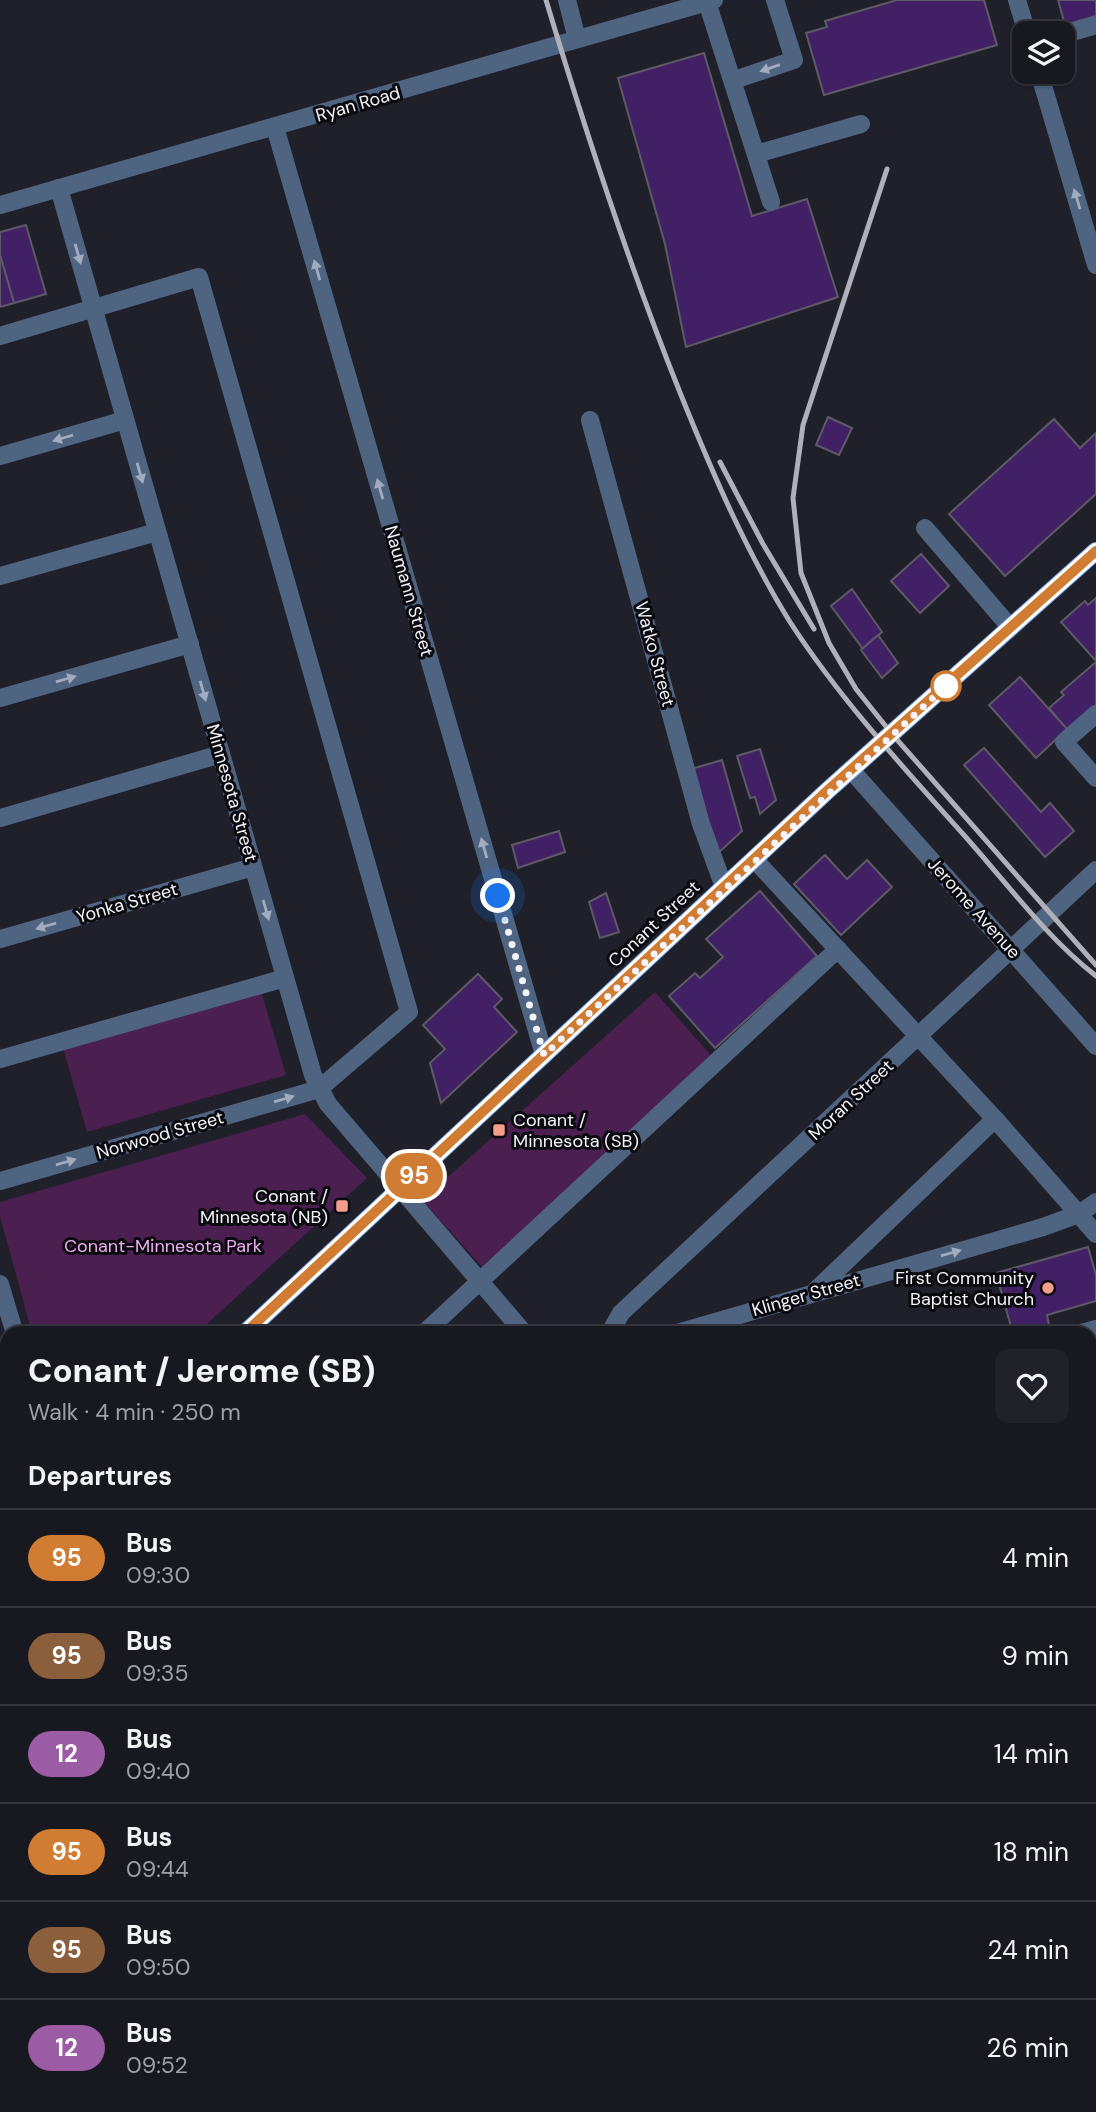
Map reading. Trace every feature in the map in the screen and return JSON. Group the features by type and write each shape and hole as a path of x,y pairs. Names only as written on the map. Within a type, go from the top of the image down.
{"main road":[{"name":"Conant Street","path":"253,1326 754,859 1096,551"}],"street":[{"path":"567,0 577,39"},
{"path":"734,80 794,60 775,0"},
{"path":"1017,0 1023,21"},
{"path":"711,1 771,202"},
{"name":"Ryan Road","path":"0,205 711,1"},
{"path":"1075,32 1096,25"},
{"path":"1043,84 1096,264"},
{"path":"756,154 860,124"},
{"name":"Naumann Street","path":"275,127 544,1055"},
{"name":"Minnesota Street","path":"59,188 319,1089 400,1189 518,1326"},
{"path":"0,336 199,277 409,1012 319,1089"},
{"name":"Watko Street","path":"590,419 701,824 724,887"},
{"path":"0,456 125,420"},
{"path":"925,528 1010,627"},
{"path":"0,576 157,532"},
{"path":"0,698 190,644"},
{"path":"1096,714 1064,742 1096,778"},
{"path":"0,818 221,754"},
{"name":"Jerome Avenue","path":"851,770 1096,1046"},
{"path":"754,859 995,1119 1096,1234"},
{"name":"Yonka Street","path":"0,939 253,867"},
{"name":"Moran Street","path":"614,1326 621,1313 1096,870"},
{"path":"431,1326 838,950"},
{"path":"0,1059 285,978"},
{"name":"Norwood Street","path":"0,1181 319,1089"},
{"path":"813,1293 995,1119"},
{"name":"Klinger Street","path":"701,1326 1079,1214 1096,1202"},
{"path":"0,1284 13,1326"}],"green space":[{"path":"261,991 286,1075 87,1132 63,1048"},
{"path":"655,992 716,1061 484,1269 422,1200"},
{"name":"Conant-Minnesota Park","path":"305,1114 367,1178 205,1326 30,1326 0,1216 0,1202"}],"building":[{"path":"897,0 984,0 997,45 824,95 806,33 827,27 825,21"},
{"path":"1058,0 1096,0 1096,16 1075,22 1064,21"},
{"path":"704,53 752,216 807,199 838,297 686,347 665,244 618,78"},
{"path":"26,225 46,294 14,303 0,255 0,232"},
{"path":"0,255 14,303 0,307"},
{"path":"828,417 852,428 839,455 816,445"},
{"path":"1054,419 1080,448 1096,433 1096,494 1005,576 949,514"},
{"path":"921,554 949,586 920,613 891,581"},
{"path":"852,589 882,632 863,649 831,606"},
{"path":"1096,598 1096,661 1061,622 1085,601 1088,605"},
{"path":"878,635 898,663 882,678 861,650"},
{"path":"1096,662 1096,707 1068,731 1049,708 1064,695 1061,692"},
{"path":"1020,677 1067,729 1036,758 989,705"},
{"path":"984,748 1041,812 1050,803 1074,831 1045,857 964,765"},
{"path":"760,749 776,800 760,814 755,797 750,798 737,756"},
{"path":"722,760 742,831 714,857 688,770"},
{"path":"559,831 565,852 518,868 512,845"},
{"path":"825,855 847,879 867,860 892,887 841,935 794,884"},
{"path":"760,891 817,956 715,1048 669,996 695,973 700,978 723,957 706,939"},
{"path":"606,893 619,932 600,938 589,902"},
{"path":"478,974 502,999 494,1007 517,1032 441,1103 430,1063 445,1049 423,1025"},
{"name":"First Community Baptist Church","path":"1088,1247 1096,1275 1096,1301 1047,1315 1049,1325 1011,1326 996,1273"}],"railway":[{"path":"546,0 609,199 662,346 718,482 774,595 809,650 872,731 1043,927 1096,976"},
{"path":"887,169 803,425 793,498 801,573 829,643 856,689 892,734 1096,965"},
{"path":"720,462 763,544 814,629"}],"bus line":[{"name":"95","path":"253,1326 827,791 1096,551"}],"place":[{"name":"Conant / Minnesota (SB)","path":"499,1130"},
{"name":"Conant / Minnesota (NB)","path":"342,1206"},
{"name":"First Community Baptist Church","path":"1048,1288"}],"route":[{"path":"498,896 544,1055 827,791 948,684 946,686"}]}
